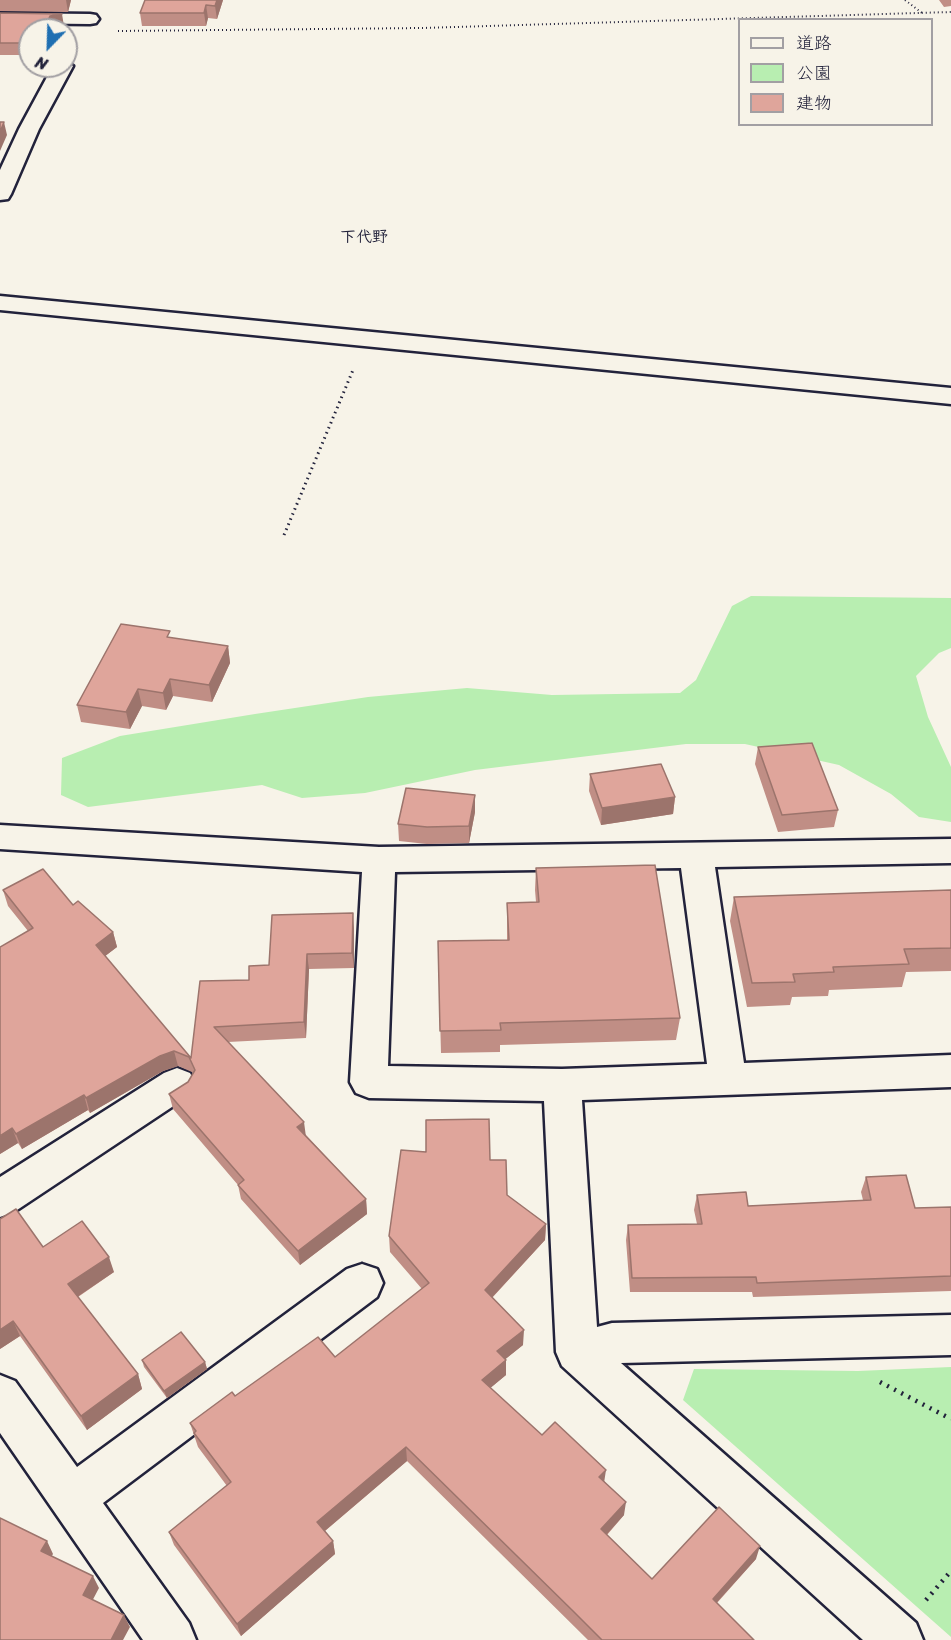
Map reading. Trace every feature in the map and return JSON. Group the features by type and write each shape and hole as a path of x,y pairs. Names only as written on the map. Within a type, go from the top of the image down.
{"street":[{"path":"0,18 18,23"},
{"path":"0,194 29,129 57,78"},
{"path":"0,303 951,396"},
{"path":"0,837 379,860 951,851"},
{"path":"696,855 728,1079"},
{"path":"379,860 369,1082 562,1085 951,1071"},
{"path":"0,1199 177,1084"},
{"path":"562,1085 577,1352 909,1624"},
{"path":"72,1498 362,1283"},
{"path":"577,1352 612,1343 951,1335"},
{"path":"0,1396 172,1640"}],"path":[{"path":"905,0 923,13"},
{"path":"756,18 951,12"},
{"path":"78,39 738,19"},
{"path":"284,535 366,339"},
{"path":"868,1376 951,1419"},
{"path":"909,1624 951,1571"}],"green space":[{"path":"751,596 951,598 951,648 939,653 916,676 928,717 951,767 951,822 919,817 891,794 839,765 745,744 686,744 475,770 365,793 302,798 262,785 88,807 61,795 62,758 120,736 368,697 467,688 552,695 680,693 696,680 732,606"},
{"path":"951,1367 951,1637 683,1400 694,1369 858,1371"}],"building":[{"path":"145,0 217,0 215,6 206,5 204,13 140,13"},
{"path":"0,13 62,14 49,18 18,18 18,43 0,43"},
{"path":"121,624 170,631 167,637 228,646 209,685 170,679 163,693 138,689 126,712 77,705"},
{"path":"812,743 838,810 782,815 758,747"},
{"path":"661,764 675,797 602,808 590,774"},
{"path":"406,788 475,795 469,826 427,827 398,824"},
{"path":"655,865 680,1018 500,1023 501,1030 440,1031 438,941 509,940 507,903 539,902 536,868"},
{"path":"43,869 73,905 78,901 113,932 96,945 191,1058 200,981 249,980 249,966 269,965 272,915 353,913 352,953 307,954 304,1022 214,1027 304,1122 297,1127 366,1199 298,1251 238,1185 244,1180 169,1094 188,1082 195,1070 189,1057 174,1051 160,1056 86,1098 84,1095 16,1134 12,1128 0,1136 0,947 33,928 3,890"},
{"path":"951,890 951,948 904,949 909,964 833,967 834,972 793,974 795,982 752,983 734,897"},
{"path":"489,1119 490,1160 506,1160 507,1195 546,1224 485,1290 524,1330 497,1351 506,1360 482,1380 542,1435 555,1422 606,1470 599,1477 626,1502 601,1529 652,1579 719,1507 760,1546 713,1599 754,1640 602,1640 406,1447 317,1522 333,1541 237,1624 169,1532 231,1482 194,1433 196,1431 190,1423 232,1392 235,1396 318,1337 335,1357 429,1283 389,1236 401,1150 426,1152 426,1120"},
{"path":"906,1175 915,1208 951,1207 951,1276 757,1283 756,1277 632,1278 628,1225 702,1224 697,1195 746,1192 748,1206 871,1200 866,1177"},
{"path":"16,1209 43,1247 82,1221 109,1257 68,1284 138,1374 81,1416 13,1321 0,1330 0,1219"},
{"path":"181,1332 205,1362 164,1391 142,1360"},
{"path":"0,1518 47,1541 41,1551 93,1576 83,1595 124,1615 111,1640 0,1640"}],"district":[{"name":"下代野","path":"364,238"}]}
